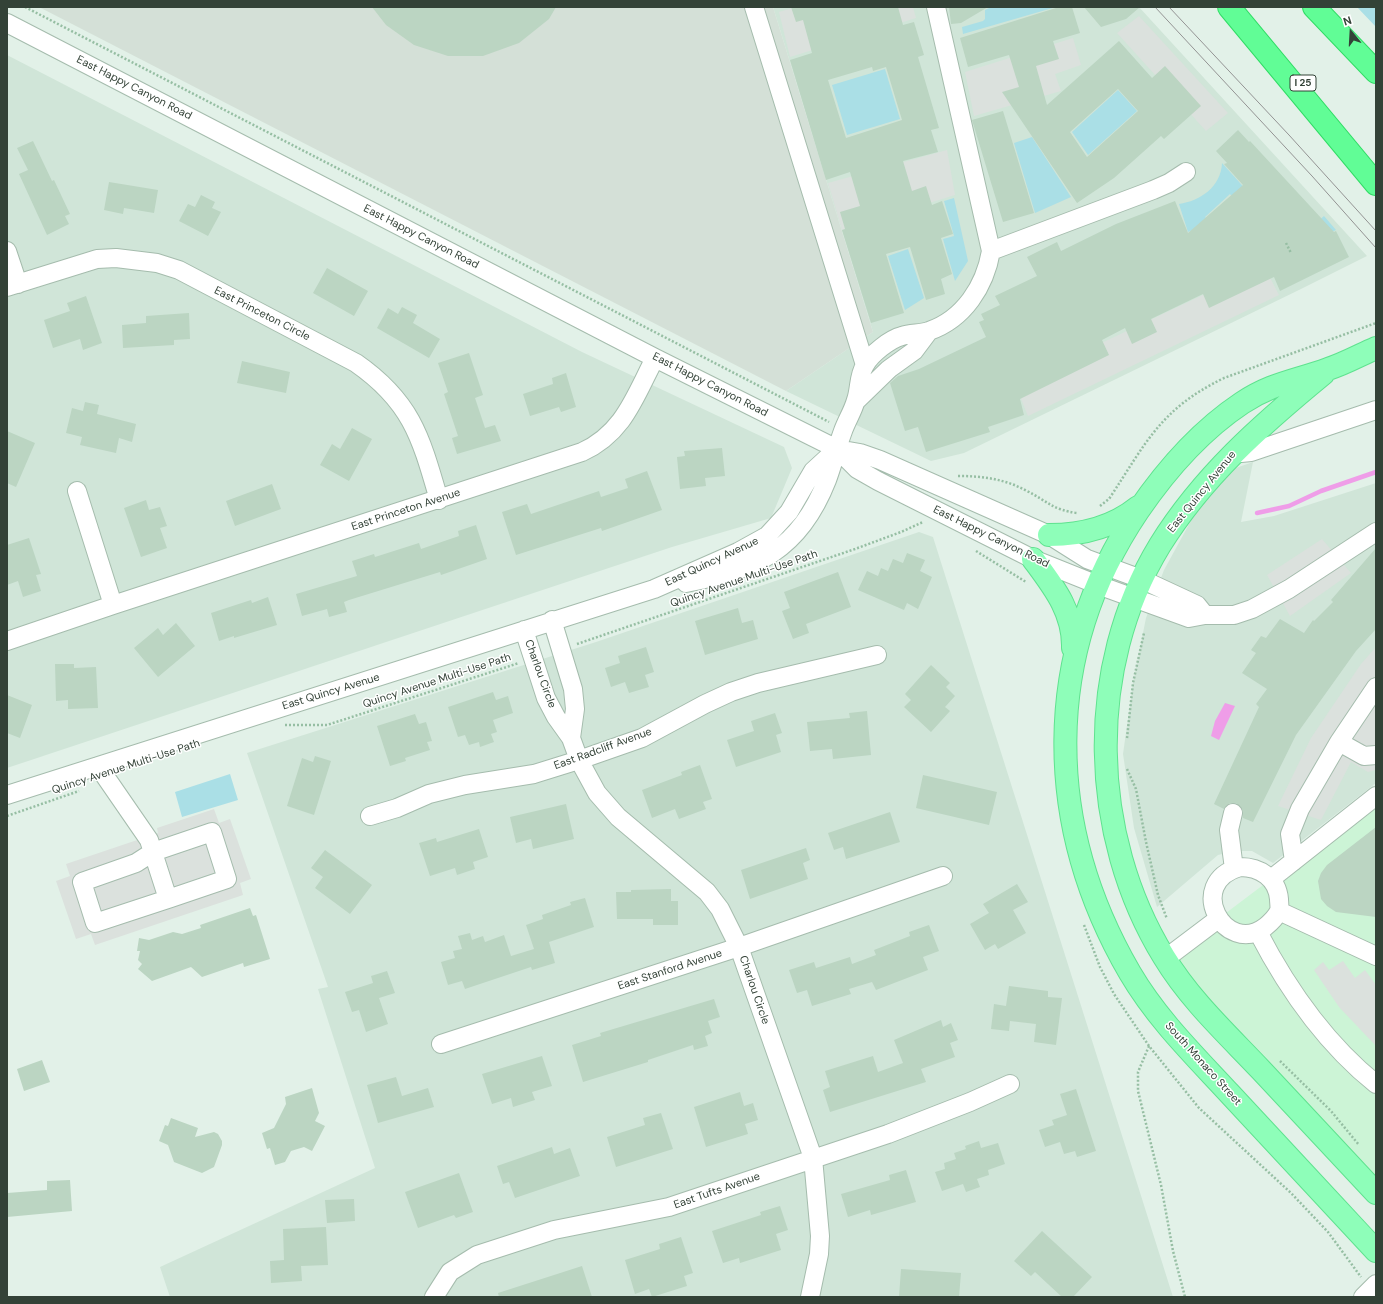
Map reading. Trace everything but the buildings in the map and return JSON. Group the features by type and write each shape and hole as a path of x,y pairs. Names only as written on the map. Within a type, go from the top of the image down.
{"highway":[{"name":"I 25","path":"1229,7 1376,160"},
{"path":"1229,7 1376,184"},
{"path":"1314,7 1376,72"}],"main road":[{"name":"East Quincy Avenue","path":"1102,575 1125,531 1145,502 1184,453 1214,423 1266,388 1329,369 1376,348"},
{"name":"East Quincy Avenue","path":"1137,588 1160,545 1182,514 1231,454 1272,415 1329,369"},
{"path":"1049,535 1078,534 1094,530 1118,520 1145,502"},
{"path":"1033,559 1054,587 1067,611 1073,636 1073,661"},
{"name":"South Monaco Street","path":"1102,575 1088,609 1073,661 1065,730 1068,787 1072,820 1082,863 1113,942 1150,1004 1184,1046 1376,1251"},
{"path":"1137,588 1118,651 1106,722 1107,782 1120,854 1134,897 1147,928 1185,987 1215,1023 1376,1193"}],"street":[{"path":"754,7 865,365"},
{"path":"837,449 843,430 857,400 859,383 865,365 892,340 903,336 929,331 955,316 971,300 985,275 991,251 936,7"},
{"name":"East Happy Canyon Road","path":"7,23 655,358 837,449 860,453 880,460 1049,535 1087,559 1102,575"},
{"path":"991,251 1153,190 1169,183 1186,172"},
{"path":"7,251 12,286"},
{"name":"East Princeton Circle","path":"12,286 97,259 116,258 144,260 179,270 356,363 377,377 396,398 415,427 425,453 438,500"},
{"path":"857,400 889,369 914,351 929,331"},
{"name":"East Princeton Avenue","path":"7,641 113,605 438,500 593,447 610,435 624,418 655,358"},
{"path":"1231,454 1246,453 1266,447 1376,410"},
{"name":"East Happy Canyon Road","path":"837,449 857,469 878,481 1033,559 1102,575 1137,588 1197,605 1206,615 1234,615 1252,609 1288,589 1376,532"},
{"name":"East Quincy Avenue","path":"7,795 552,620 654,589 738,552 767,536 789,512 813,471 837,449"},
{"path":"77,492 113,605"},
{"name":"Charlou Circle","path":"552,620 573,689 575,709 571,738"},
{"name":"Charlou Circle","path":"524,630 546,698 556,717 571,738 579,760 597,793 618,817 707,892 720,909 739,947 814,1158 820,1236 819,1254 810,1297"},
{"name":"East Radcliff Avenue","path":"370,816 397,808 429,794 466,785 534,774 579,760 642,738 731,692 758,683 877,655"},
{"path":"1294,860 1290,834 1310,789 1376,687"},
{"path":"1339,742 1364,756 1376,755"},
{"path":"98,766 149,840 168,899"},
{"path":"1271,879 1376,796"},
{"path":"1232,813 1229,830 1234,869"},
{"path":"212,832 227,879 95,923 82,882 136,863 152,852 212,832"},
{"path":"1248,867 1258,870 1271,879 1278,892 1279,911 1269,924 1258,932 1238,933 1224,926 1218,919 1212,901 1214,889 1219,880 1234,869 1248,867"},
{"name":"East Stanford Avenue","path":"441,1044 739,947 943,876"},
{"path":"1279,911 1376,956"},
{"path":"1165,958 1218,919"},
{"path":"1258,932 1290,990 1312,1019 1338,1049 1376,1084"},
{"name":"East Tufts Avenue","path":"434,1297 450,1272 477,1254 554,1230 669,1207 888,1134 970,1102 1010,1084"}],"path":[{"path":"25,7 843,430"},
{"path":"1286,243 1291,253"},
{"path":"955,476 995,478 1028,491 1053,507 1065,511 1082,513"},
{"name":"Quincy Avenue Multi-Use Path","path":"561,649 855,549 923,522 929,524"},
{"path":"975,550 1030,586"},
{"name":"Quincy Avenue Multi-Use Path","path":"278,725 326,725 533,659"},
{"name":"Quincy Avenue Multi-Use Path","path":"7,816 80,791"},
{"path":"1185,1297 1173,1250 1161,1185 1138,1091 1138,1072 1149,1046 1199,1108 1307,1210 1339,1247 1370,1289"}],"shaded area":[{"path":"39,7 773,7 873,332 786,391"},
{"path":"773,7 1139,7 1367,256 964,453 931,461 786,391 873,332"},
{"path":"796,7 913,7 916,18 790,57 779,12"},
{"path":"991,7 1056,7 963,34 962,27 983,21 985,19 985,10"},
{"path":"1357,7 1376,7 1376,27"},
{"path":"1139,16 1228,113 1206,131 1117,33"},
{"path":"1073,38 1081,65 1055,74 1061,91 974,116 965,72"},
{"path":"7,55 582,352 784,447 792,468 771,518 672,547 7,768"},
{"path":"885,69 900,119 847,135 832,85"},
{"path":"1118,90 1137,111 1088,155 1072,132"},
{"path":"1032,137 1071,197 1035,213 1014,143"},
{"path":"947,150 955,195 842,230 828,183"},
{"path":"1222,163 1294,243 1324,216 1336,230 1263,265 1278,248 1230,194 1205,217 1251,269 1207,223 1188,232 1179,204 1194,200 1208,191 1218,179 1221,172"},
{"path":"954,198 968,261 955,281 943,239 954,236 944,201"},
{"path":"908,249 924,298 905,310 888,256"},
{"path":"1264,266 1279,295 1028,416 1015,384"},
{"path":"1253,462 1241,522 1274,516 1376,483 1376,783 1273,863 1252,851 1235,851 1218,855 1157,907 1134,828 1123,754 1133,683 1146,618 1164,570 1193,517 1230,470"},
{"path":"919,532 933,537 1173,1297 170,1297 160,1267 375,1168 318,989 328,987 247,753 596,642"},
{"path":"1322,539 1351,573 1290,616 1267,575"},
{"path":"1376,647 1376,770 1368,772 1351,762 1321,820 1278,806 1311,738 1361,664"},
{"path":"1225,703 1235,706 1219,740 1211,736 1215,721"},
{"path":"230,774 238,800 182,817 175,792"},
{"path":"1376,796 1376,1182 1216,1012 1173,953 1271,879"},
{"path":"214,809 219,823 230,819 251,879 240,883 243,895 95,945 91,934 76,939 56,881 70,876 66,864 158,833 157,828"},
{"path":"1343,961 1355,978 1365,970 1376,985 1376,1046 1339,1007 1314,970 1323,962 1329,970"}],"waterway":[{"path":"1257,513 1289,506 1321,491 1376,472"}],"tram line":[{"path":"1155,7 1312,176 1376,248"},
{"path":"1169,7 1289,135 1376,231"}]}
